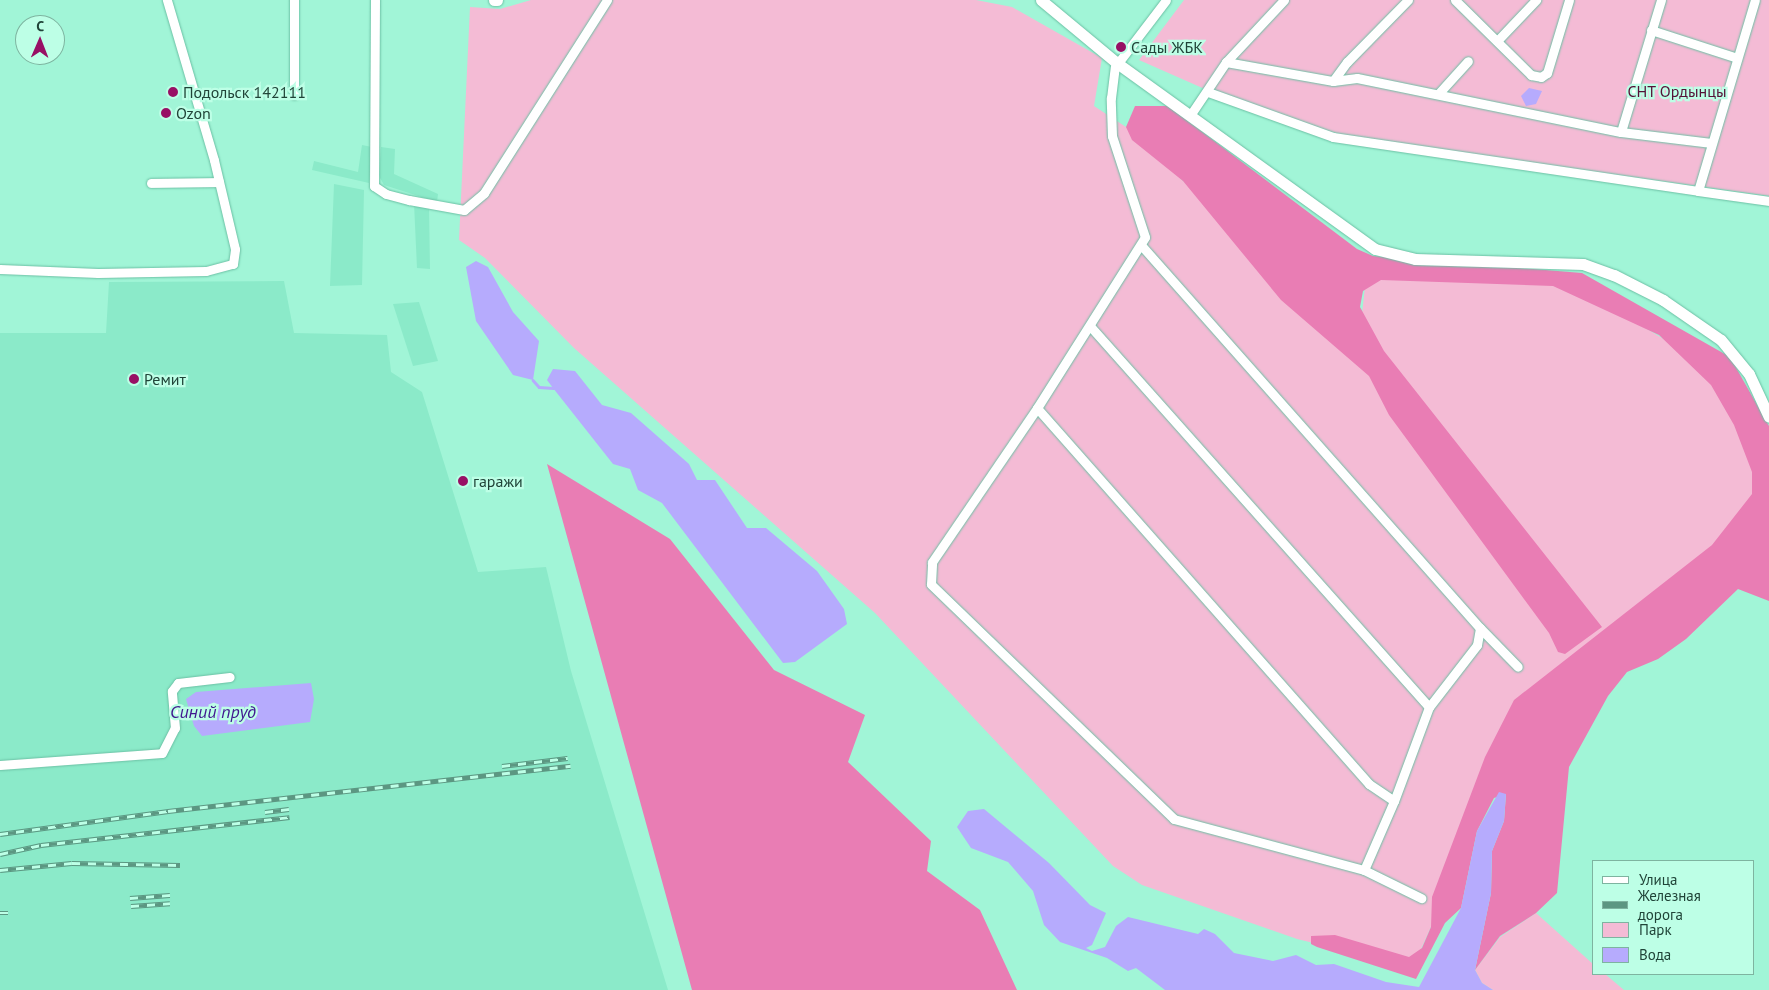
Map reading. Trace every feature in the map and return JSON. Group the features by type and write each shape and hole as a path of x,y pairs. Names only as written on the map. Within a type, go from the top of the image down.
{"street":[{"path":"0,269 98,273 206,270 233,264 235,249 219,182 168,0"},
{"path":"294,0 294,95"},
{"path":"374,0 374,186 386,194 464,210 484,193 606,0"},
{"path":"1041,0 1117,63 1375,249 1415,258 1583,264 1663,300 1721,340 1736,357 1769,417"},
{"path":"1166,0 1117,63 1112,98 1112,136 1144,237 1037,408 932,562 931,584 1174,819 1364,870 1421,898"},
{"path":"1190,114 1208,92 1226,62 1284,0"},
{"path":"1333,81 1347,62 1408,0"},
{"path":"1455,0 1531,74 1541,77 1546,73 1569,0"},
{"path":"1497,42 1536,0"},
{"path":"1621,132 1660,0"},
{"path":"1698,191 1755,0"},
{"path":"1652,30 1737,58"},
{"path":"1439,92 1468,61"},
{"path":"1226,62 1333,81 1356,78 1439,92 1621,132 1711,143"},
{"path":"1208,92 1333,137 1769,201"},
{"path":"151,183 219,182"},
{"path":"1141,244 1480,628 1518,667"},
{"path":"1090,326 1429,706"},
{"path":"1037,408 1369,784 1394,802"},
{"path":"1364,870 1394,802 1429,706 1478,645 1480,628"},
{"path":"0,764 162,753 175,728 172,691 178,683 230,677"}],"shaded area":[{"path":"1135,106 1168,106 1357,249 1373,256 1582,273 1730,357 1769,426 1769,601 1738,589 1686,639 1658,659 1627,672 1608,696 1569,767 1557,893 1536,913 1500,936 1475,970 1491,893 1492,851 1504,821 1506,794 1494,798 1477,831 1461,908 1445,923 1416,979 1317,947 1311,944 1311,936 1335,935 1409,957 1422,948 1431,927 1432,897 1485,757 1514,700 1712,545 1752,494 1752,472 1734,425 1711,385 1659,335 1553,286 1381,280 1363,291 1360,307 1384,351 1602,627 1565,654 1558,652 1549,633 1389,415 1369,376 1281,300 1183,181 1132,140 1126,127"},
{"path":"362,145 372,147 369,183 312,170 314,161 358,172"},
{"path":"381,147 395,149 394,174 438,194 437,202 384,185 379,176"},
{"path":"334,184 364,190 362,285 330,286"},
{"path":"414,203 429,208 430,269 417,268"},
{"path":"284,281 294,333 387,335 391,372 422,392 478,572 546,567 571,671 668,990 0,990 0,333 106,333 109,282"},
{"path":"419,302 438,361 413,366 393,304"},
{"path":"547,464 670,539 774,670 865,715 848,762 931,841 927,871 980,910 1017,990 692,990"}],"green space":[{"path":"531,0 976,0 1012,7 1102,58 1094,106 1126,127 1183,181 1361,323 1366,277 1572,284 1707,365 1762,457 1762,493 1721,548 1516,713 1459,864 1413,967 1297,939 1142,885 1113,866 875,613 574,348 485,258 459,240 470,7 500,9"},
{"name":"СНТ Ордынцы","path":"1184,0 1769,0 1769,196 1354,138 1250,109 1139,60"},
{"path":"1536,913 1592,963 1592,975 1606,975 1624,990 1493,990 1482,983 1475,970 1500,937"}],"water":[{"path":"1529,88 1542,91 1536,104 1526,106 1521,96"},
{"path":"476,261 488,267 513,312 539,341 533,380 513,375 476,321 466,267"},
{"path":"553,369 575,371 602,405 631,413 689,464 697,480 715,480 747,528 766,528 817,571 844,609 847,624 795,662 783,663 662,503 638,490 630,469 613,464 553,388 547,380"},
{"name":"Синий пруд","path":"311,683 314,699 310,722 202,736 194,726 186,699 196,692"},
{"path":"1499,792 1506,794 1504,821 1492,851 1491,893 1475,970 1482,983 1493,990 1165,990 1136,968 1128,971 1107,958 1060,942 1044,925 1033,891 1008,862 971,848 957,827 968,811 984,809 1049,863 1090,905 1106,913 1092,945 1086,948 1092,951 1105,947 1116,926 1128,917 1198,934 1204,929 1215,934 1234,953 1273,961 1296,955 1316,965 1334,964 1386,982 1419,987 1461,908 1477,831"}],"waterway":[{"path":"533,380 539,387 553,388"}],"railway":[{"path":"502,766 568,758"},
{"path":"0,834 168,811 570,766"},
{"path":"265,812 289,809"},
{"path":"0,854 41,845 289,817"},
{"path":"0,870 72,863 180,865"},
{"path":"130,898 170,895"},
{"path":"131,906 170,903"},
{"path":"0,913 8,913"}],"place":[{"name":"Сады ЖБК","path":"1121,47"},
{"name":"Подольск 142111","path":"173,92"},
{"name":"Ozon","path":"166,113"},
{"name":"Ремит","path":"134,379"},
{"name":"гаражи","path":"463,481"}]}
